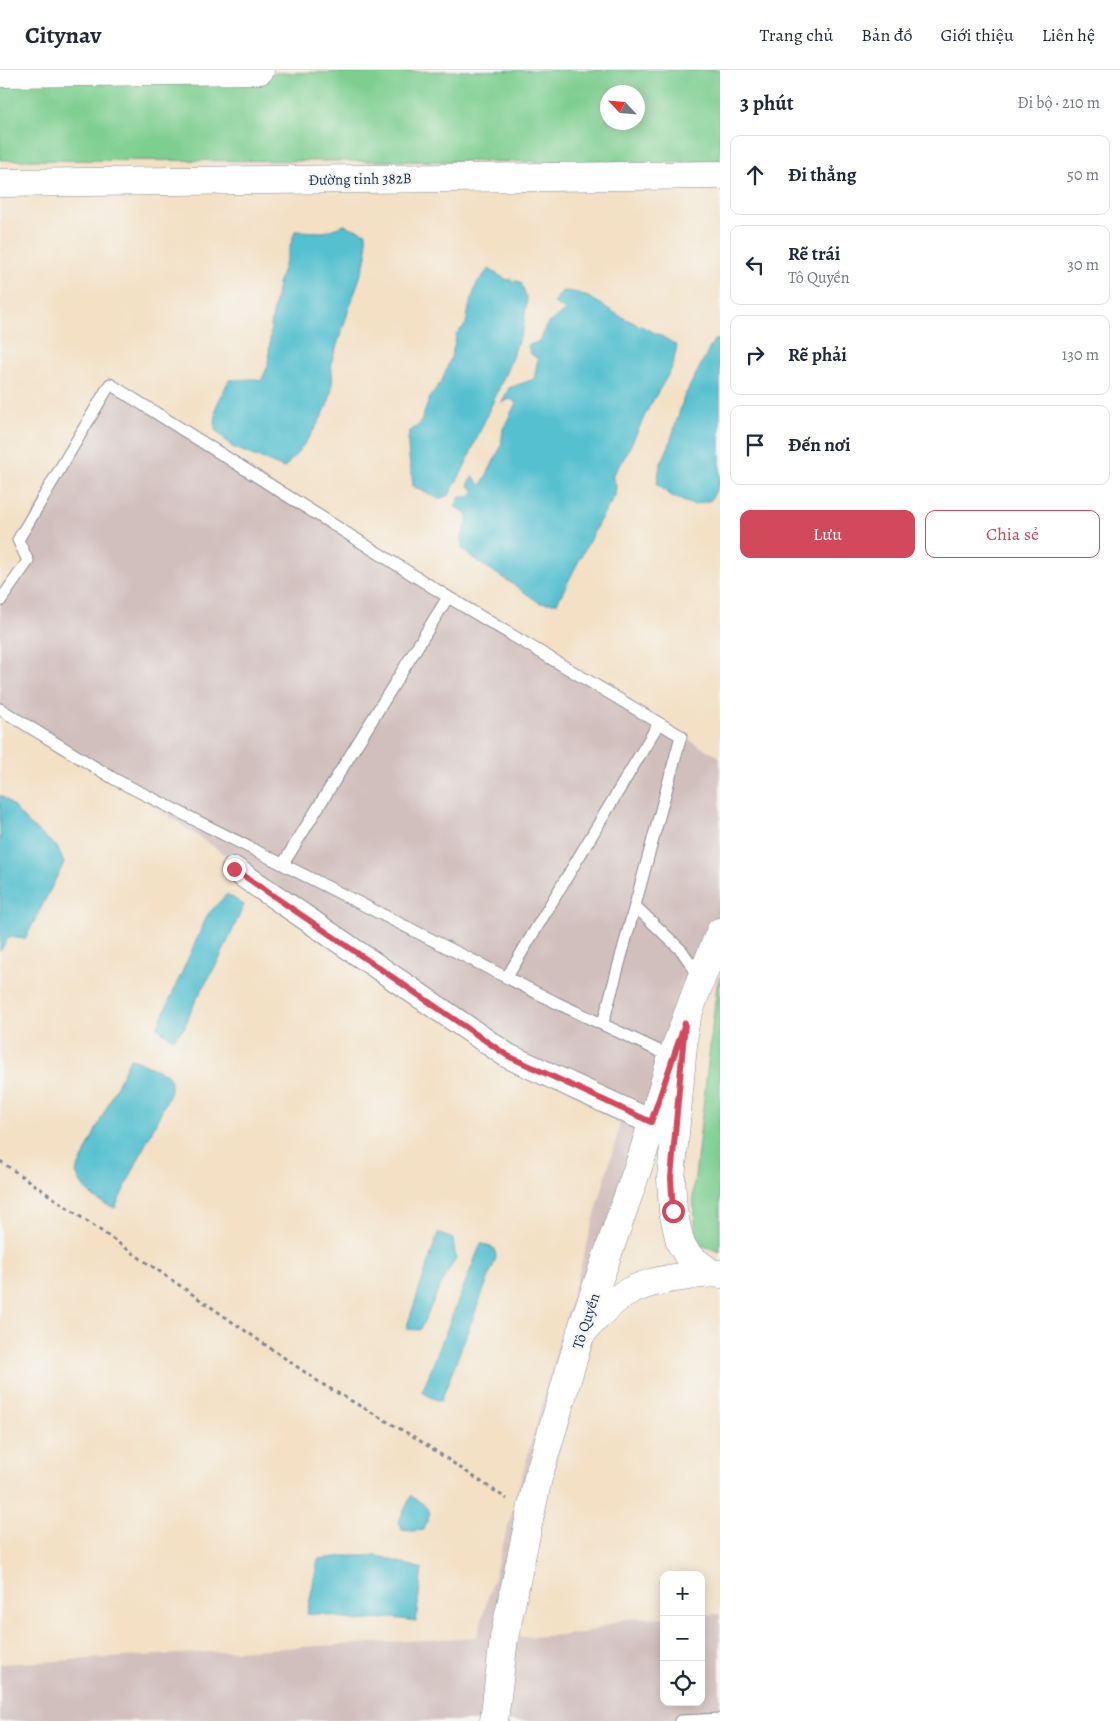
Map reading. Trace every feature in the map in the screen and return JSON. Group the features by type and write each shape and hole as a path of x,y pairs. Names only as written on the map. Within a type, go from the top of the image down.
{"main road":[{"path":"0,73 260,70"},
{"name":"Đường tỉnh 382B","path":"0,183 720,175"},
{"name":"Tô Quyền","path":"494,1721 504,1638 538,1478 581,1334 672,1058 720,932"},
{"path":"685,1023 671,1178 673,1211 680,1242 688,1256 715,1273"},
{"path":"581,1334 610,1303 622,1294 645,1284 715,1273"}],"street":[{"path":"234,869 508,1056 651,1122"}],"lane":[{"path":"0,601 28,561 18,540 110,384 448,597 681,736 602,1023"},
{"path":"283,864 448,597"},
{"path":"0,709 116,780 557,1003 672,1058"},
{"path":"507,977 659,723"},
{"path":"635,906 682,951 701,979"},
{"path":"680,1721 720,1719"}],"path":[{"path":"0,1161 322,1384 416,1438 530,1515"}],"shaded area":[{"path":"110,384 681,736 720,757 720,932 685,1023 504,1638 583,1634 624,1619 660,1617 660,1706 705,1706 705,1615 720,1614 720,1721 0,1721 0,1664 477,1637 620,1125 116,780 0,709 0,601 28,561 18,540"}],"green space":[{"path":"720,70 720,162 0,160 0,76"},
{"path":"720,976 720,1252 701,1245 696,1238 693,1194 717,985"}],"water":[{"path":"344,225 366,233 367,256 331,363 332,384 327,406 311,435 284,468 232,447 215,430 216,407 229,380 255,379 261,381 268,366 271,326 278,284 295,231 324,232"},
{"path":"489,269 505,279 521,282 527,299 523,329 462,472 449,495 439,499 413,486 408,452 409,432 420,424 431,395 442,381 457,333 466,324 470,303 477,283"},
{"path":"562,291 586,296 677,346 672,368 648,409 626,455 612,476 616,485 615,496 599,522 557,603 540,603 462,549 462,536 467,523 467,513 455,507 460,497 470,497 475,491 468,485 473,476 481,486 501,447 503,429 516,403 511,399 502,402 509,388 534,379 538,359 530,353 528,345 539,342 548,323 566,310 554,303"},
{"path":"714,340 720,340 720,482 711,500 693,505 673,497 657,484 660,465 669,446 684,397"},
{"path":"0,795 30,825 57,847 64,863 25,939 9,937 0,951"},
{"path":"227,894 244,905 220,958 195,1002 184,1028 173,1039 157,1028 208,914"},
{"path":"130,1058 167,1074 171,1081 171,1091 115,1208 91,1195 78,1178 76,1172"},
{"path":"438,1233 453,1239 456,1259 445,1276 420,1330 406,1329"},
{"path":"481,1243 495,1249 496,1258 441,1401 422,1392"},
{"path":"411,1496 425,1505 430,1513 424,1530 402,1530 399,1521"},
{"path":"346,1556 379,1556 422,1569 416,1621 393,1618 357,1621 322,1614 307,1614 318,1559"}],"route":[{"path":"234,869 508,1056 651,1122 685,1023 671,1178 673,1211"}]}
